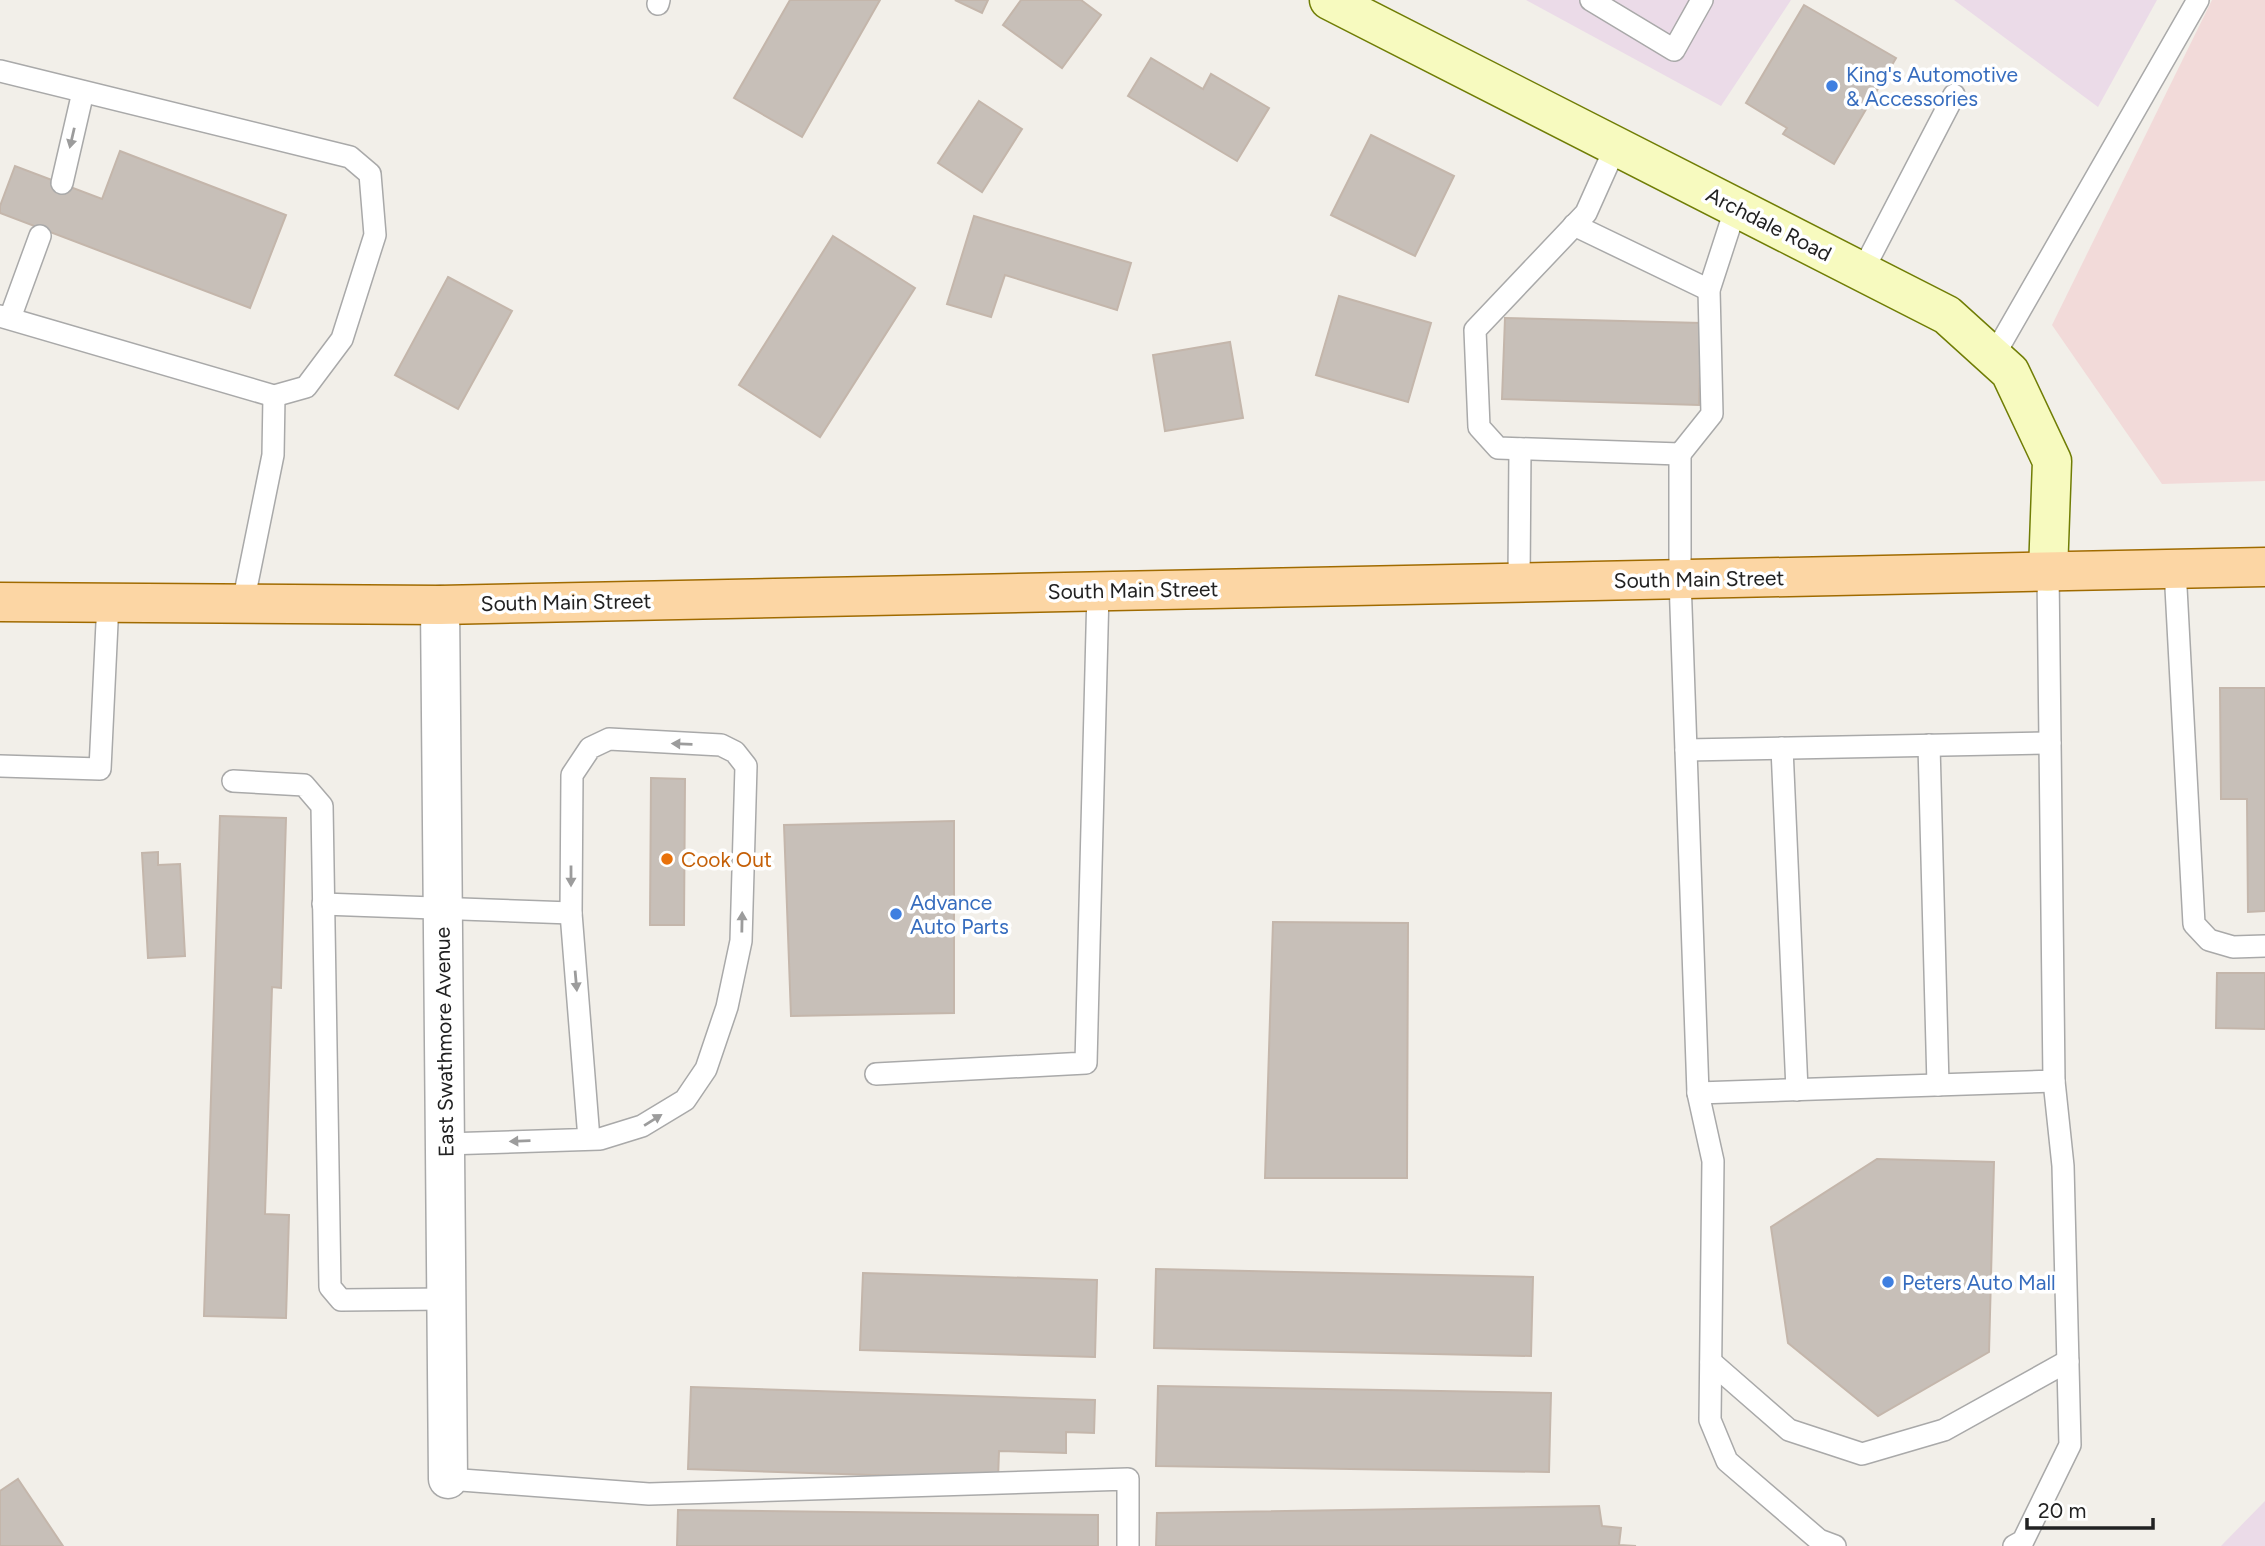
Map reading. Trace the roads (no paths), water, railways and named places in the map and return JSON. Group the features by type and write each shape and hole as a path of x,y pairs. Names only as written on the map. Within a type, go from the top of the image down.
{"main road":[{"name":"Archdale Road","path":"1329,0 1947,315 2010,372 2052,461 2048,572"},
{"name":"South Main Street","path":"0,602 440,605 2265,568"}],"street":[{"name":"East Swathmore Avenue","path":"440,605 448,1479"}],"lane":[{"path":"1591,0 1674,50 1702,0"},
{"path":"1993,357 2198,0"},
{"path":"0,71 350,157 370,174 375,235 342,339 306,387 274,396 5,317 40,236"},
{"path":"62,183 83,92"},
{"path":"1862,271 1954,95"},
{"path":"1616,146 1586,213 1475,330 1479,427 1498,448 1680,454"},
{"path":"1735,207 1709,290 1712,414 1680,454 1680,579 1698,1094 1713,1161 1710,1420 1727,1461 1819,1541 1835,1546"},
{"path":"1574,225 1709,290"},
{"path":"243,603 273,455 274,396"},
{"path":"1519,582 1520,449"},
{"path":"2175,569 2194,924 2209,940 2233,947 2265,946"},
{"path":"2014,1546 2023,1541 2070,1445 2063,1166 2054,1081 2048,572"},
{"path":"876,1073 1086,1063 1098,591"},
{"path":"0,766 100,769 108,602"},
{"path":"445,1144 600,1139 642,1126 685,1100 706,1069 727,1007 741,942 746,766 734,752 721,745 609,739 590,748 572,775 570,913 589,1139"},
{"path":"1686,750 2050,743"},
{"path":"1929,745 1938,1085"},
{"path":"1782,748 1797,1090"},
{"path":"233,781 304,785 321,806 330,1287 341,1300 446,1299"},
{"path":"323,904 570,913"},
{"path":"1698,1094 2054,1081"},
{"path":"1711,1362 1789,1430 1862,1454 1944,1430 2068,1361"},
{"path":"448,1479 649,1494 1128,1479 1128,1546"}],"place":[{"name":"King's Automotive & Accessories","path":"1832,86"},
{"name":"Cook Out","path":"667,859"},
{"name":"Advance Auto Parts","path":"896,914"},
{"name":"Peters Auto Mall","path":"1888,1282"}]}
